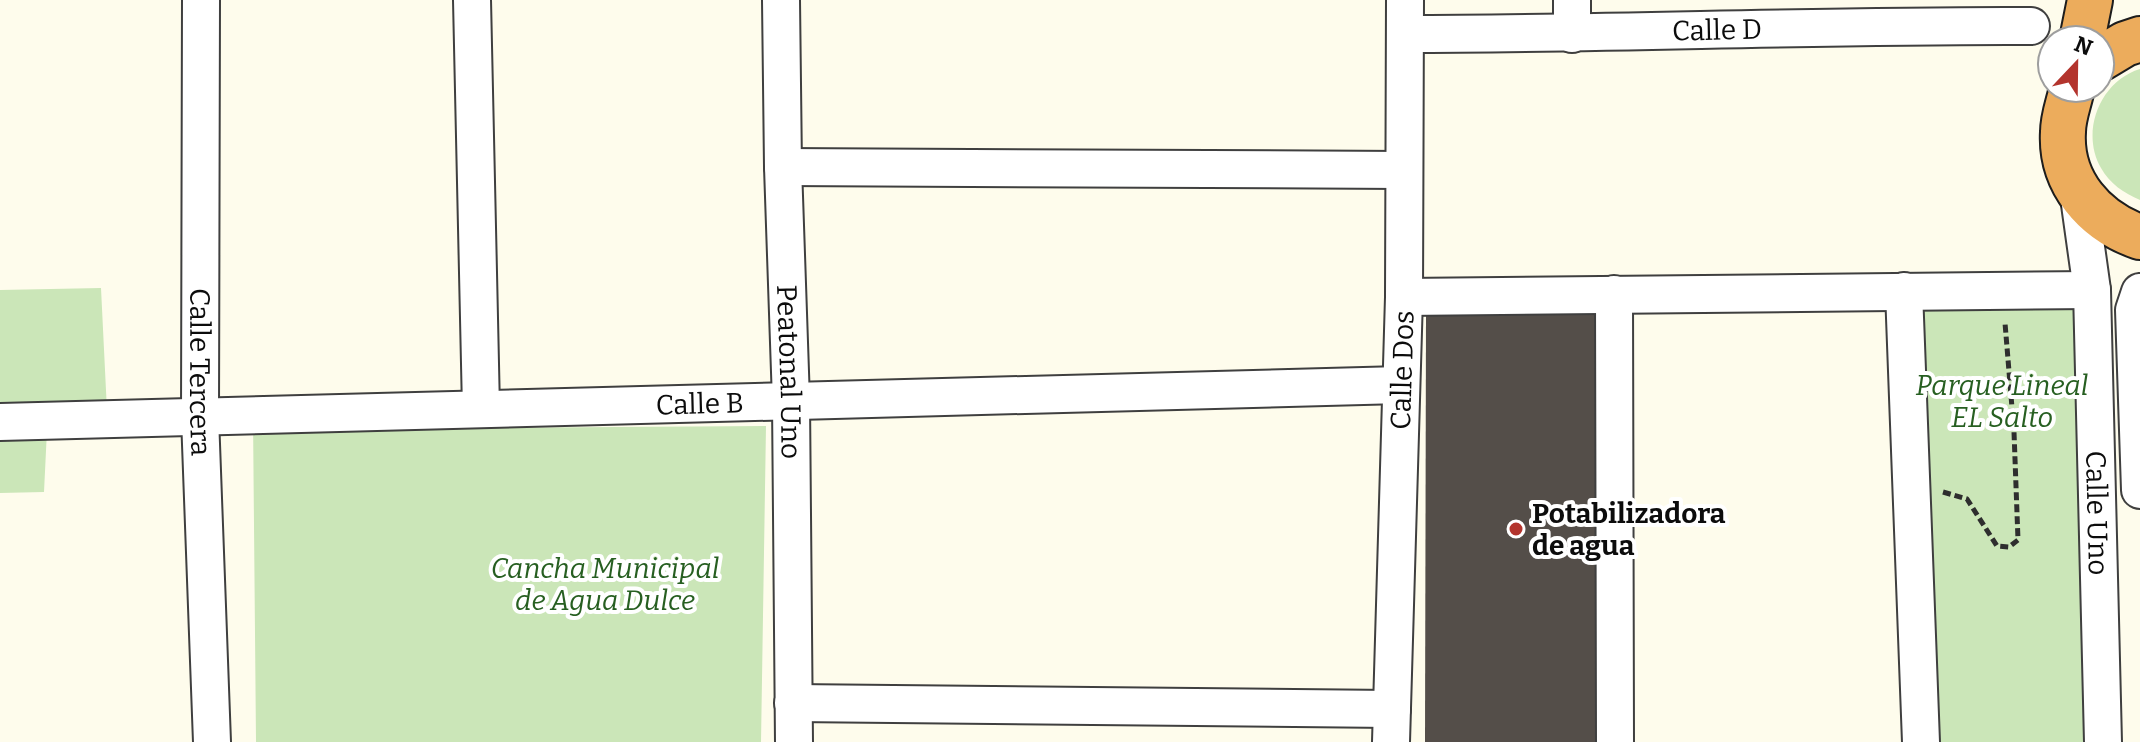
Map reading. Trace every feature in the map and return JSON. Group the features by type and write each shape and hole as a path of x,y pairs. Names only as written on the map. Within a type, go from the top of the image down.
{"highway":[{"path":"2085,24 2090,0"},
{"path":"2116,49 2140,39"},
{"path":"2070,104 2063,130 2063,146 2078,190 2104,219 2140,237"}],"street":[{"name":"Calle Tercera","path":"201,0 200,417 212,742"},
{"path":"472,0 481,409"},
{"name":"Peatonal Uno","path":"781,0 791,401 794,742"},
{"name":"Calle D","path":"1405,17 1851,13 2031,26"},
{"name":"Calle Dos","path":"1392,725 1404,297 1405,17"},
{"path":"783,167 1404,170"},
{"name":"Calle Uno","path":"2078,190 2092,290 2103,742"},
{"path":"1404,297 2092,290"},
{"path":"1904,291 1921,742"},
{"name":"Calle Uno","path":"2140,292 2134,310 2140,490"},
{"path":"1614,294 1615,742"},
{"name":"Calle B","path":"0,422 1401,385"},
{"path":"793,703 1392,725"}],"path":[{"path":"1912,493 1953,493 1967,499 1997,546 2009,547 2018,540 2003,291"},
{"path":"2011,394 2048,392 2095,362"}],"green space":[{"path":"2140,69 2140,200 2118,187 2105,174 2095,154 2093,139 2101,104 2116,104 2116,82"},
{"path":"101,288 107,411 0,413 0,290"},
{"name":"Parque Lineal EL Salto","path":"2092,290 2103,742 1921,742 1904,291"},
{"name":"Cancha Municipal de Agua Dulce","path":"253,417 312,429 766,426 761,742 256,742"},
{"path":"0,430 47,430 44,492 0,493"}],"building":[{"name":"Potabilizadora de agua","path":"1426,313 1605,315 1607,742 1425,742"}],"place":[{"name":"Potabilizadora de agua","path":"1516,529"}]}
